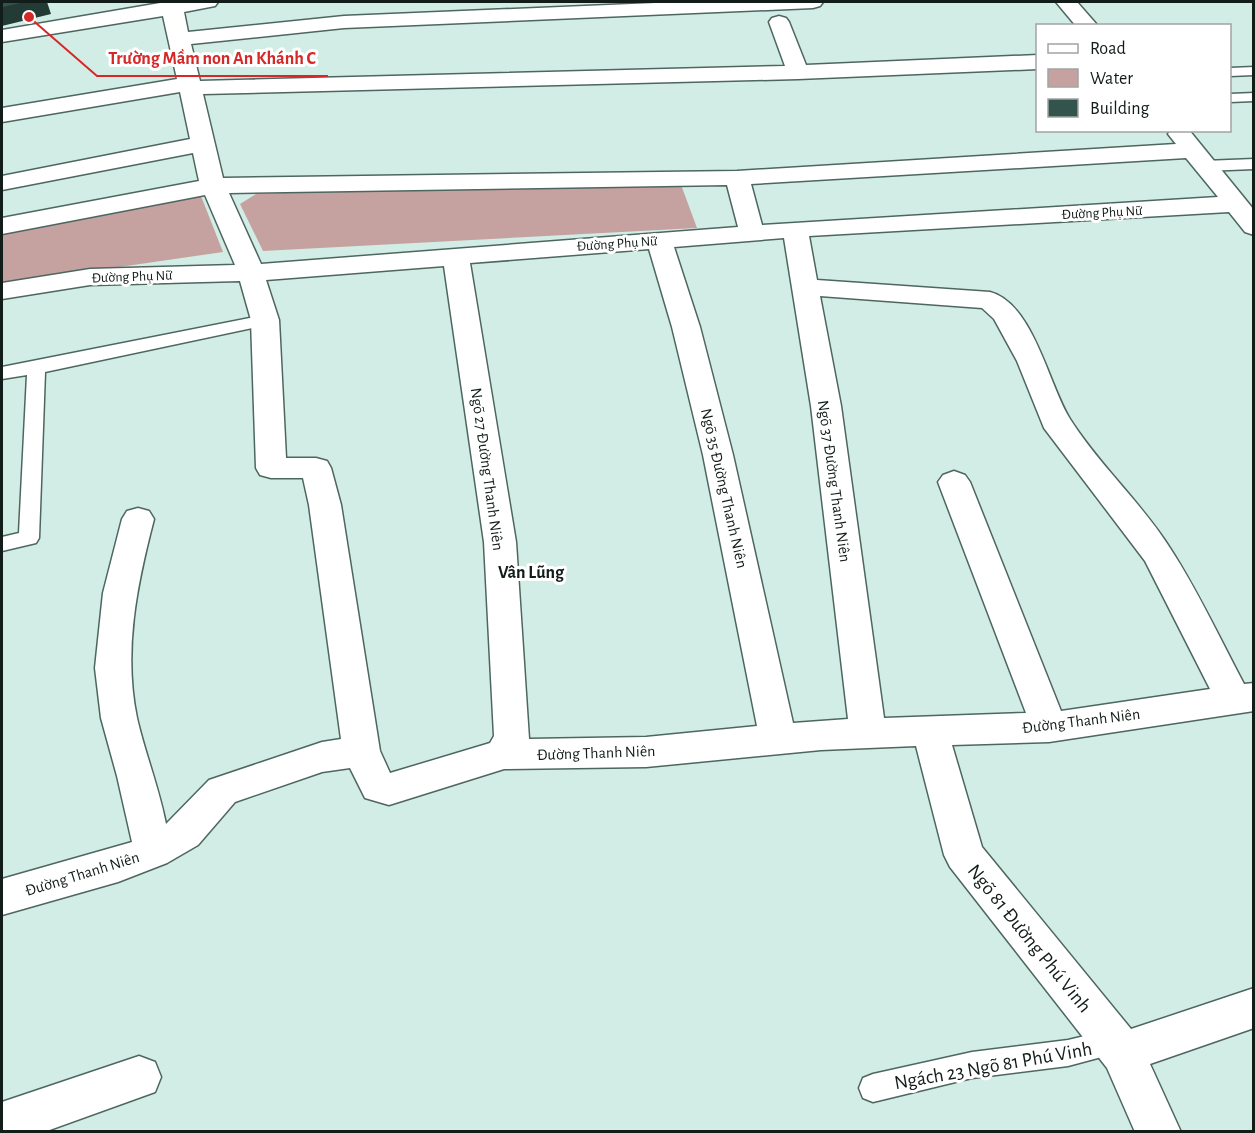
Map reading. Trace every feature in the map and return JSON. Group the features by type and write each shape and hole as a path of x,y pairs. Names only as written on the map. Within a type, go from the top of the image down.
{"street":[{"path":"2,36 175,4 208,2"},
{"path":"180,39 344,22 813,2"},
{"path":"1066,2 1086,24"},
{"path":"175,4 180,39 203,144 218,195 251,273 265,320 271,468 316,468 325,505 361,751"},
{"path":"779,22 798,72"},
{"path":"2,115 191,86 798,72 1036,62"},
{"path":"1178,132 1254,227"},
{"path":"2,183 203,144"},
{"path":"2,226 218,195 737,178 1198,158"},
{"path":"737,178 752,233"},
{"name":"Đường Phụ Nữ","path":"2,291 90,277 251,273 795,229 1234,204"},
{"name":"Ngõ 37 Đường Thanh Niên","path":"795,229 826,406 868,734"},
{"name":"Ngõ 35 Đường Thanh Niên","path":"659,240 671,273 737,532 778,739"},
{"name":"Ngõ 27 Đường Thanh Niên","path":"456,255 501,542 512,736 504,754"},
{"path":"805,287 990,300 1006,315 1031,361 1055,421 1158,555 1244,699"},
{"path":"954,482 1050,727"},
{"path":"138,519 121,583 114,626 113,673 118,717 138,783 153,851"},
{"name":"Đường Thanh Niên","path":"2,897 118,865 153,851 184,833 222,790 322,757 361,751 378,787 389,789 504,754 646,752 778,739 1050,727 1244,699"},
{"name":"Ngõ 81 Đường Phú Vinh","path":"930,731 964,855 1118,1048 1158,1131"},
{"path":"1118,1048 1254,1008"},
{"path":"2,1124 139,1077"}],"lane":[{"path":"1231,72 1254,71"},
{"path":"1231,98 1254,98"},
{"path":"1198,158 1254,164"},
{"path":"2,373 36,368 265,320"},
{"path":"2,544 29,538 36,368"},
{"name":"Ngách 23 Ngõ 81 Phú Vinh","path":"873,1088 972,1065 1118,1048"}],"water":[{"path":"618,178 680,182 697,228 263,251 240,204 256,194"},
{"path":"201,196 223,252 2,284 2,229 172,197"}],"building":[{"path":"2,2 28,2 2,8"}],"place":[{"name":"Trường Mầm non An Khánh C","path":"29,17"}],"district":[{"name":"Vân Lũng","path":"531,572"}]}
